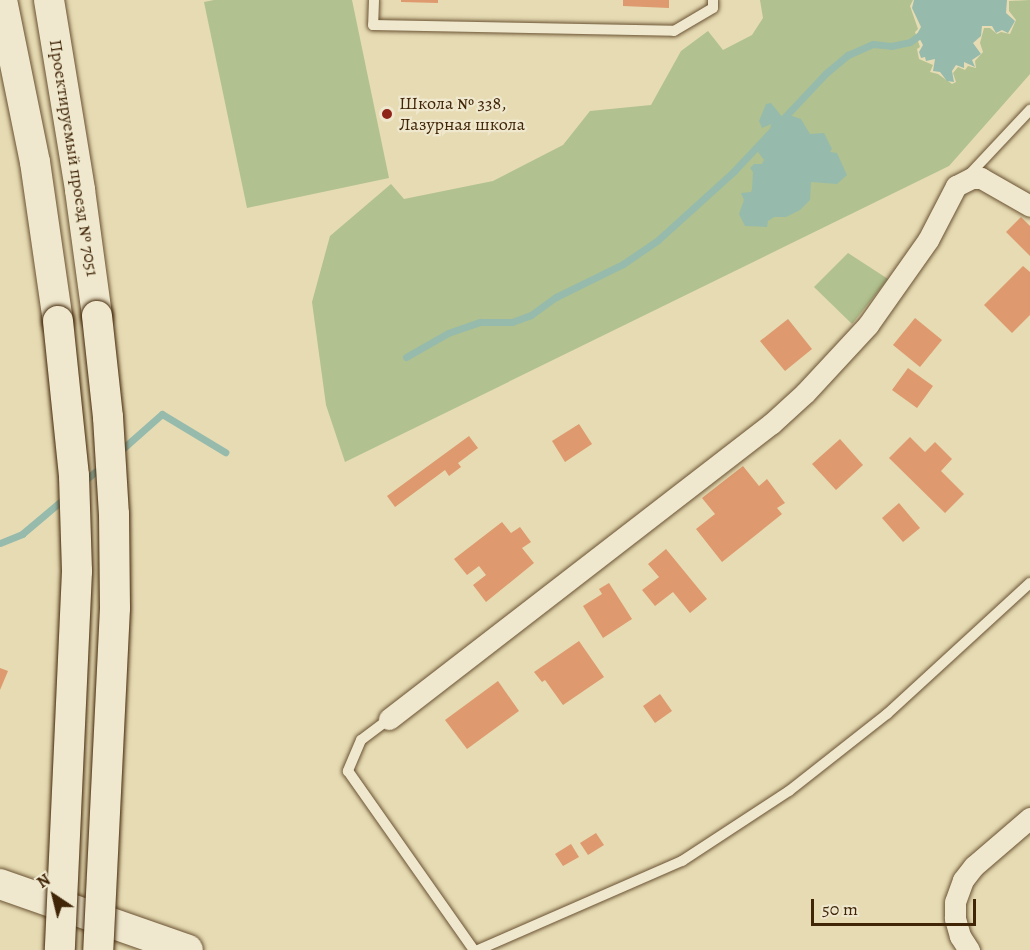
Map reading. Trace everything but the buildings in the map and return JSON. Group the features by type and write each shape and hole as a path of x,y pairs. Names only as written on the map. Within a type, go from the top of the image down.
{"main road":[{"path":"2,0 35,162 58,321 74,476 77,571 60,950"},
{"name":"Проектируемый проезд № 7051","path":"49,0 80,190 97,316 108,417 114,514 115,608 98,950"},
{"path":"0,104 19,127 35,162"},
{"path":"0,884 188,950"}],"street":[{"path":"389,719 771,423 805,393 868,325 928,240 951,192 964,181 981,178 992,182 1030,206"},
{"path":"969,950 960,936 955,918 955,902 963,880 974,866 1030,818"}],"lane":[{"path":"374,0 373,25 674,31 713,8 713,0"},
{"path":"964,181 1030,110"},
{"path":"389,719 361,740 348,771 476,950 682,861 789,791 887,714 1030,583"}],"green space":[{"path":"214,0 352,0 389,178 247,208 204,2"},
{"path":"760,0 913,0 910,6 918,29 915,32 920,47 917,49 919,59 933,65 930,72 938,74 952,84 956,82 953,73 958,67 965,70 968,66 976,68 975,61 983,52 980,43 984,28 990,28 997,34 1001,32 1010,34 1016,20 1009,11 1009,1 1030,0 1030,74 949,166 345,462 326,405 312,302 330,236 391,184 404,199 493,181 563,145 590,111 651,105 681,51 708,31 723,50 752,35 763,18"},
{"path":"848,253 888,279 852,324 814,287"}],"shaded area":[{"path":"914,0 1007,0 1006,13 1015,21 1008,33 1002,30 996,33 992,26 982,26 981,36 973,43 981,54 972,60 975,67 964,62 964,68 956,65 952,71 954,82 947,81 940,72 933,71 935,59 926,61 925,57 921,58 919,52 923,45 917,34 921,27 912,8"},
{"path":"771,103 783,118 789,115 801,119 810,134 824,133 832,149 830,152 837,153 847,175 837,184 811,182 810,200 800,210 786,217 774,217 768,221 767,227 745,226 739,214 744,200 741,193 751,192 753,172 750,168 754,164 762,164 764,160 758,152 759,143 769,135 771,124 762,128 759,121 766,104"}],"waterway":[{"path":"406,357 448,333 480,322 512,322 531,315 556,297 623,264 658,240 734,171 825,74 848,55 873,44 891,46 910,42 925,31"},
{"path":"120,451 162,414 225,452"},
{"path":"83,482 102,466"},
{"path":"0,543 22,534 66,497"}],"place":[{"name":"Школа № 338, Лазурная школа","path":"387,114"}]}
